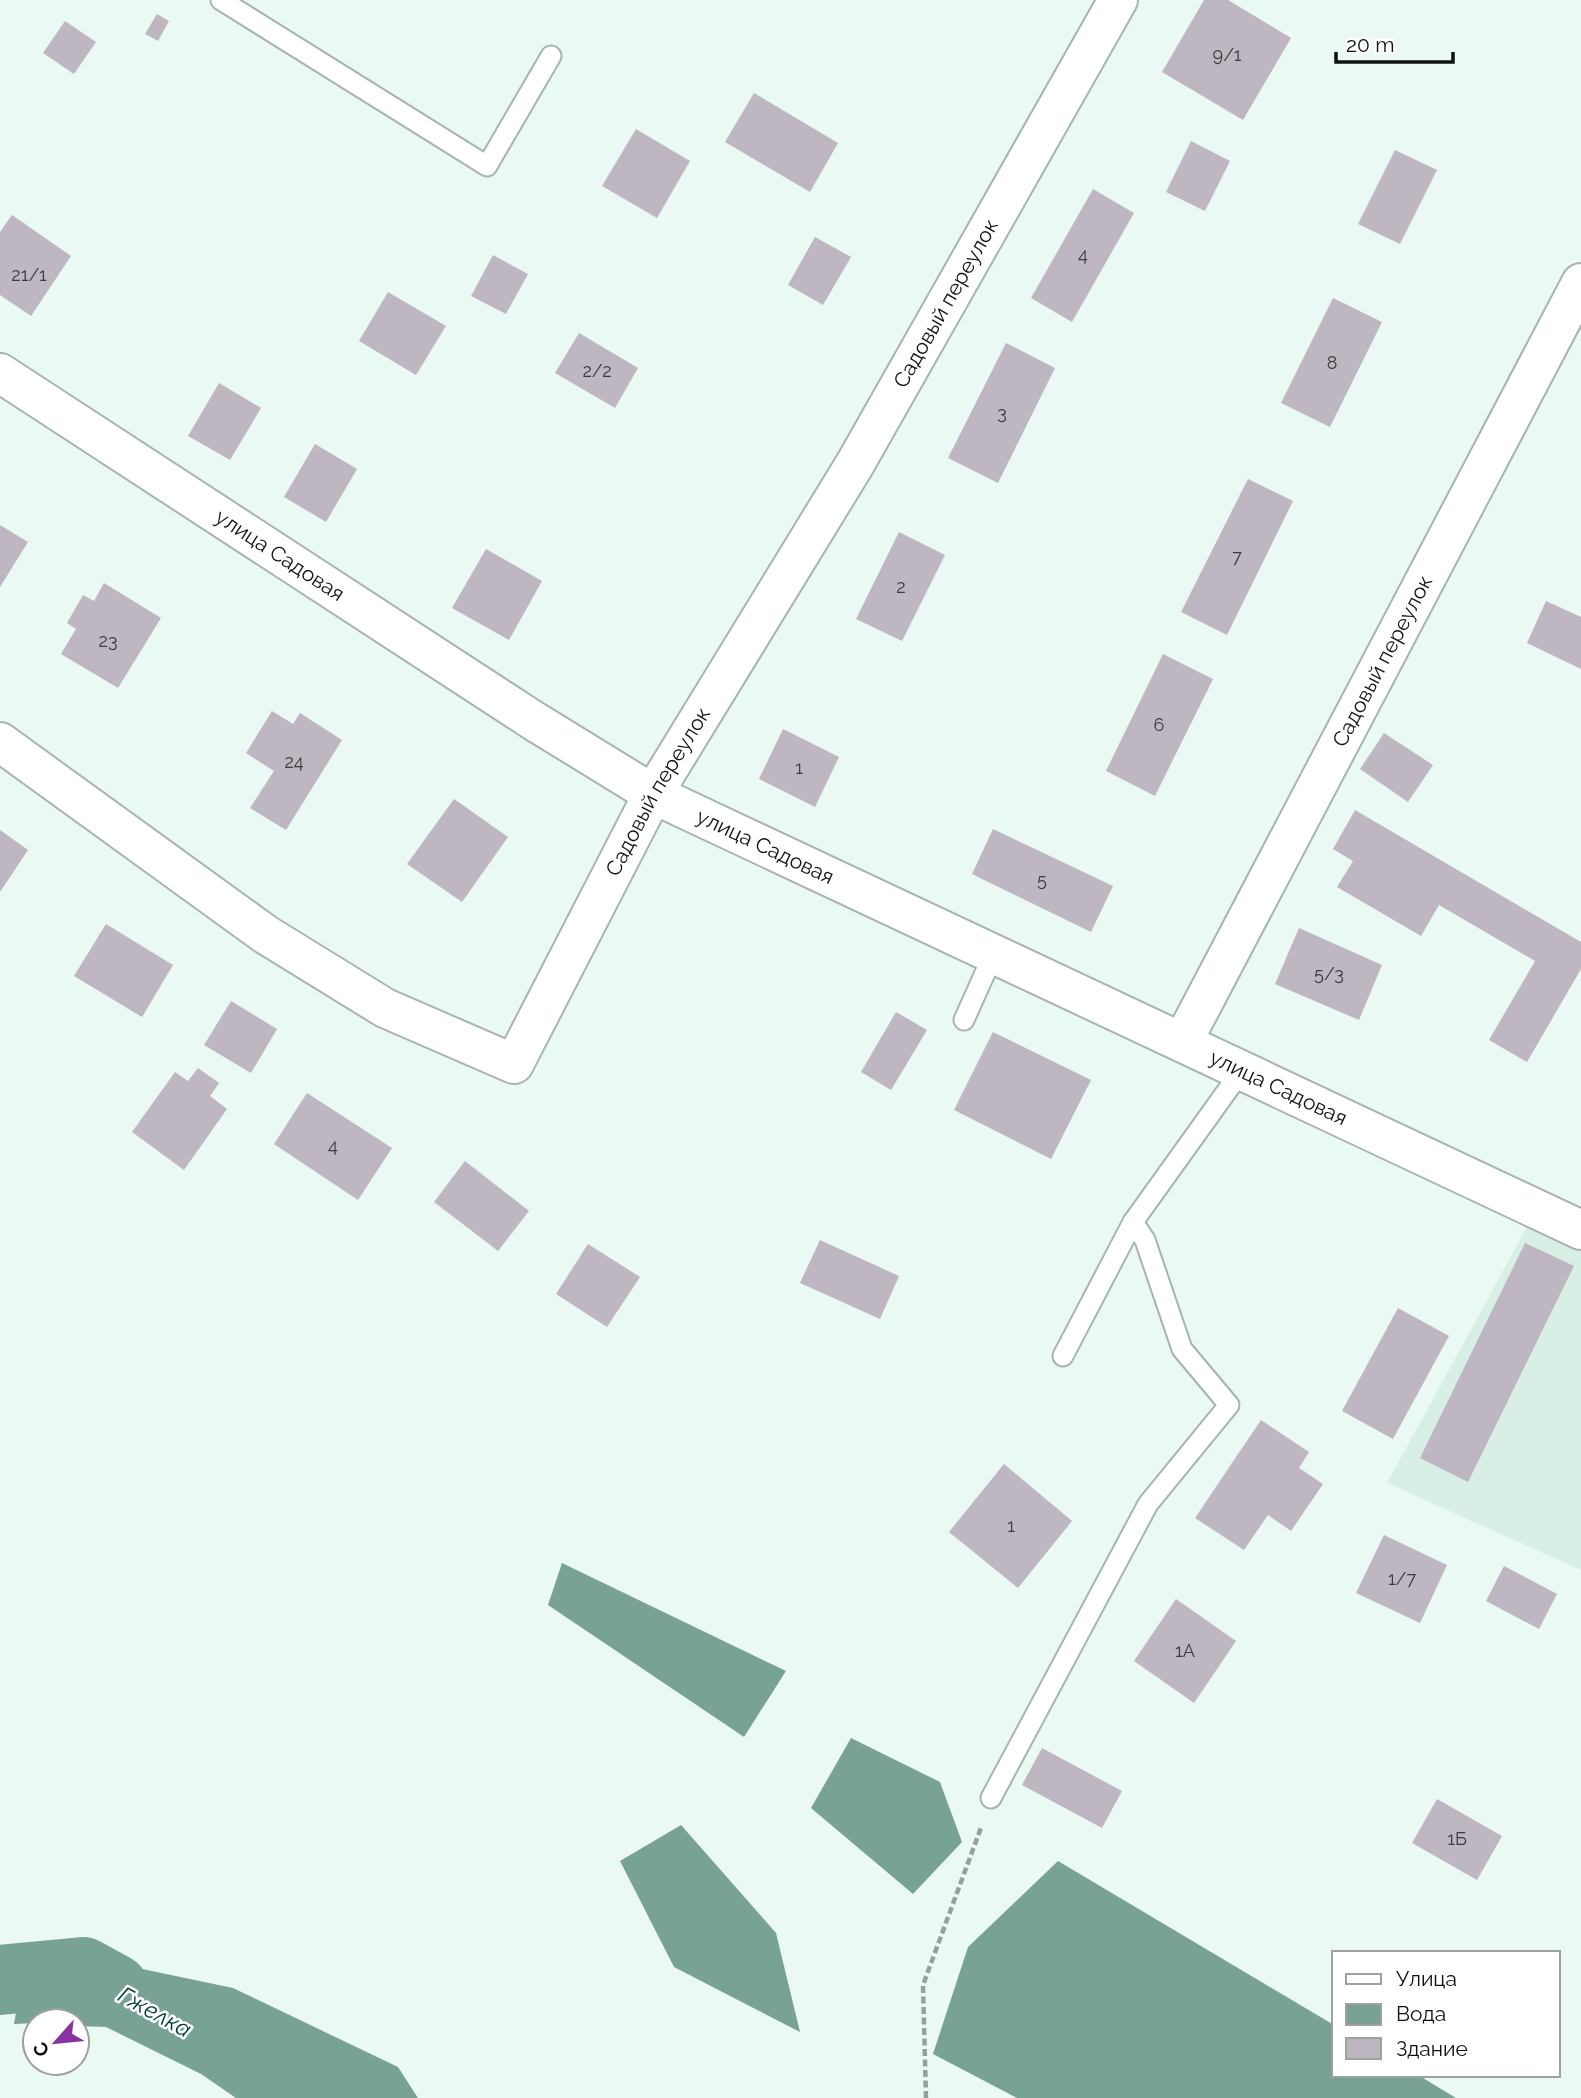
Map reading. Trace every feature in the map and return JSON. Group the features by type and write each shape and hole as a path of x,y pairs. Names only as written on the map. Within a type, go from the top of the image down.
{"street":[{"name":"Садовый переулок","path":"0,742 287,947 385,1008 514,1063 653,794 855,464 1118,0"},
{"name":"Садовый переулок","path":"1184,1041 1581,282"},
{"name":"улица Садовая","path":"0,373 522,713 653,794 1184,1041 1581,1230"}],"lane":[{"path":"221,0 487,166 551,56"},
{"path":"964,1020 994,954"},
{"path":"1063,1356 1133,1222 1242,1070"},
{"path":"991,1798 1148,1504 1229,1405 1182,1349 1145,1240 1133,1222"}],"path":[{"path":"926,2098 923,1984 991,1798"}],"shaded area":[{"path":"1532,1218 1581,1242 1581,1570 1387,1483"}],"water":[{"path":"562,1563 786,1671 744,1737 548,1605"},
{"path":"851,1738 940,1782 962,1842 913,1894 811,1808"},
{"path":"681,1825 776,1933 800,2032 674,1967 620,1861"},
{"path":"1058,1861 1332,2024 1332,2077 1421,2077 1456,2098 1017,2098 933,2054 968,1947"},
{"path":"28,1945 233,1988 398,2067 418,2098 236,2098 201,2074 106,2027 91,2026 91,2007 21,2007 21,2024 14,2024"}],"building":[{"path":"1204,0 1228,0 1291,38 1243,120 1162,72"},
{"path":"157,14 169,21 158,41 145,34"},
{"path":"65,21 96,42 74,74 43,53"},
{"path":"754,93 838,143 810,192 725,142"},
{"path":"636,129 690,161 657,218 602,186"},
{"path":"1191,141 1230,161 1205,211 1166,192"},
{"path":"1395,150 1437,170 1400,244 1358,224"},
{"path":"1093,189 1134,213 1072,322 1031,298"},
{"path":"12,215 71,256 31,316 0,295 0,232"},
{"path":"815,237 851,257 823,305 788,285"},
{"path":"493,255 528,274 506,314 471,296"},
{"path":"388,292 446,326 416,375 359,341"},
{"path":"1333,298 1382,322 1330,427 1281,403"},
{"path":"579,333 638,368 615,408 555,373"},
{"path":"1006,343 1055,368 998,483 948,458"},
{"path":"219,383 261,408 230,460 188,436"},
{"path":"315,444 357,469 326,522 284,497"},
{"path":"1248,479 1293,501 1227,635 1181,612"},
{"path":"0,525 28,542 0,587"},
{"path":"899,532 945,555 902,641 856,619"},
{"path":"486,549 542,581 509,640 452,608"},
{"path":"104,583 161,618 118,688 61,654 76,629 67,623 83,595 94,601"},
{"path":"1546,601 1581,617 1581,669 1527,643"},
{"path":"1163,654 1213,679 1155,796 1106,771"},
{"path":"272,711 293,724 300,713 342,740 286,830 250,808 274,771 246,753"},
{"path":"783,729 839,757 815,807 759,779"},
{"path":"1384,733 1433,765 1408,802 1360,769"},
{"path":"454,799 508,837 462,902 407,864"},
{"path":"1355,810 1581,942 1581,969 1527,1062 1489,1040 1535,961 1439,905 1421,936 1337,887 1353,861 1333,849"},
{"path":"993,829 1113,886 1091,932 972,874"},
{"path":"0,830 28,850 0,892"},
{"path":"106,924 173,965 142,1017 74,976"},
{"path":"1299,928 1382,965 1359,1020 1275,984"},
{"path":"231,1001 277,1029 251,1073 204,1045"},
{"path":"896,1012 927,1030 891,1090 861,1072"},
{"path":"993,1032 1091,1080 1051,1159 954,1110"},
{"path":"198,1068 219,1083 210,1096 227,1109 184,1170 132,1132 175,1072 188,1081"},
{"path":"307,1093 392,1148 358,1200 274,1144"},
{"path":"465,1161 529,1211 498,1251 434,1202"},
{"path":"820,1240 899,1276 880,1319 800,1283"},
{"path":"1525,1243 1574,1266 1468,1482 1420,1458"},
{"path":"588,1244 640,1277 607,1327 556,1294"},
{"path":"1398,1308 1449,1336 1393,1439 1342,1411"},
{"path":"1261,1420 1309,1452 1299,1468 1323,1484 1291,1531 1268,1515 1244,1550 1195,1518"},
{"path":"1004,1464 1072,1521 1018,1588 949,1532"},
{"path":"1384,1535 1447,1565 1420,1623 1356,1593"},
{"path":"1504,1566 1557,1594 1539,1629 1486,1601"},
{"path":"1176,1599 1236,1641 1194,1703 1134,1661"},
{"path":"1042,1748 1122,1791 1102,1828 1022,1785"},
{"path":"1437,1799 1502,1836 1477,1880 1412,1843"}],"waterway":[{"name":"Гжелка","path":"0,1980 83,1972 114,1989"}]}
